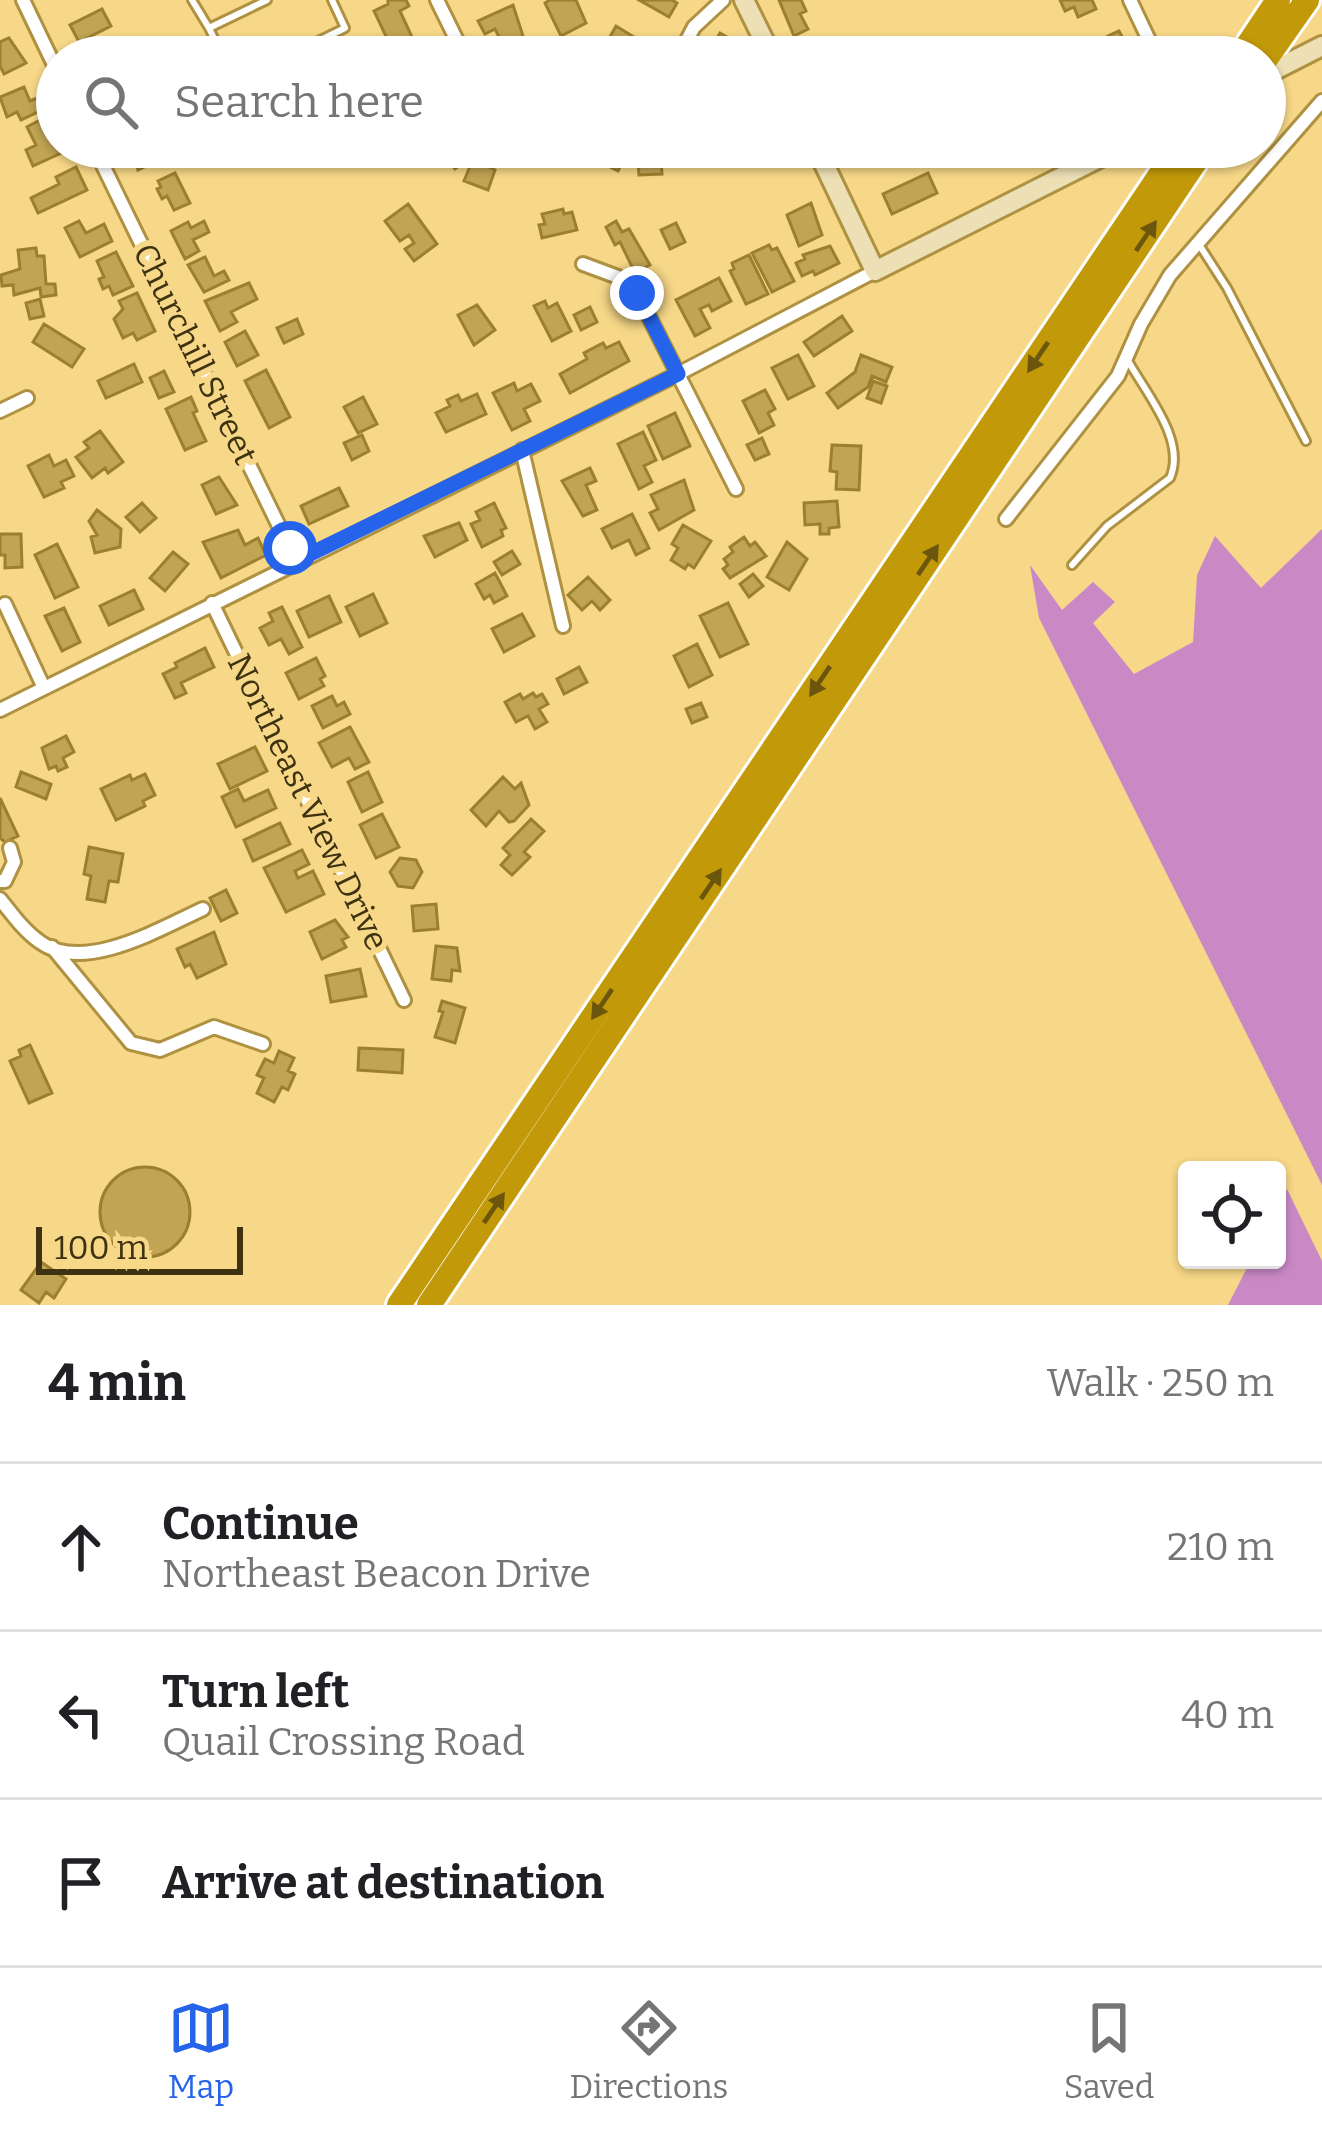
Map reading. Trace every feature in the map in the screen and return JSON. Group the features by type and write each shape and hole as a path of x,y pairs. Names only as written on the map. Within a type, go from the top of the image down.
{"highway":[{"path":"1254,36 1263,22 1294,4"},
{"path":"1278,36 1294,4"},
{"path":"399,1305 1150,191 1175,168"},
{"path":"429,1305 1182,168"}],"street":[{"path":"22,0 40,36"},
{"path":"437,0 455,36"},
{"path":"689,36 723,0"},
{"path":"744,0 762,36"},
{"path":"1130,0 1147,36"},
{"path":"1286,64 1322,46"},
{"path":"1286,148 1319,112"},
{"name":"Churchill Street","path":"104,168 296,561"},
{"path":"825,168 875,271"},
{"path":"0,710 678,374 1079,168"},
{"path":"1006,519 1127,359 1151,305 1198,243 1267,168"},
{"path":"583,264 619,277 637,293 736,489"},
{"path":"0,411 27,398"},
{"path":"522,450 563,626"},
{"name":"Northeast View Drive","path":"212,603 404,1000"},
{"path":"5,604 44,688"},
{"path":"0,880 5,880 14,862 10,848"},
{"path":"0,899 43,946 88,954 112,949 203,909"},
{"path":"52,947 130,1043 160,1050 214,1027 263,1044"}],"lane":[{"path":"192,0 213,36"},
{"path":"209,28 268,0"},
{"path":"329,36 345,28 332,0"},
{"path":"1198,243 1227,288 1306,441"},
{"path":"1072,565 1107,526 1170,478 1175,467 1173,442 1127,359"}],"shaded area":[{"path":"1322,529 1322,1185 1039,618 1030,565 1062,610 1093,582 1115,602 1093,623 1134,674 1193,642 1197,575 1215,536 1261,588"},
{"path":"1286,1191 1322,1261 1322,1305 1228,1305 1246,1269 1286,1269"}],"building":[{"path":"388,0 406,0 409,6 400,11 412,36 386,36 374,11"},
{"path":"576,0 586,23 561,36 545,3"},
{"path":"639,0 672,0 677,3 669,17"},
{"path":"779,0 801,0 806,11 800,14 808,29 794,36"},
{"path":"1060,0 1092,0 1096,9 1078,17 1074,7 1065,11"},
{"path":"513,5 523,36 498,36 495,29 485,34 478,21"},
{"path":"102,9 111,26 91,36 76,36 70,25"},
{"path":"616,26 632,36 610,36"},
{"path":"9,38 26,63 4,74 0,42"},
{"path":"24,87 30,101 36,98 36,113 21,120 17,112 7,117 0,97"},
{"path":"36,122 36,145 27,127"},
{"path":"36,145 36,165 33,166 26,150"},
{"path":"76,168 87,190 38,213 31,198 59,184 56,177"},
{"path":"469,168 495,170 488,190 464,181"},
{"path":"638,168 662,168 662,174 639,175"},
{"path":"175,173 190,203 174,210 157,189 161,187 158,181"},
{"path":"928,173 937,193 892,214 883,194"},
{"path":"811,203 822,235 799,246 787,215"},
{"path":"408,204 437,244 414,261 405,249 414,243 409,235 400,241 385,221"},
{"path":"563,209 564,214 572,212 577,230 542,238 542,214"},
{"path":"79,221 86,233 104,224 112,241 80,257 65,228"},
{"path":"204,221 209,232 193,240 199,251 185,259 171,231 188,222 191,228"},
{"path":"616,221 622,232 629,229 650,265 635,273 620,242 615,245 606,227"},
{"path":"676,223 685,242 670,249 661,230"},
{"path":"769,245 772,250 777,248 794,281 772,292 752,253"},
{"path":"830,246 839,263 802,276 796,263 805,259 803,255"},
{"path":"36,248 37,256 44,256 46,284 55,284 56,295 41,297 40,288 14,295 13,285 2,286 1,275 20,269 18,250"},
{"path":"116,252 133,286 113,295 109,286 103,289 97,261"},
{"path":"749,255 768,294 746,304 730,271 732,263"},
{"path":"205,257 214,276 224,271 229,280 204,292 188,265"},
{"path":"719,278 731,301 712,311 709,305 700,309 710,328 695,336 676,300"},
{"path":"249,283 257,299 231,312 237,322 220,331 205,301"},
{"path":"137,293 155,331 137,340 133,333 123,338 114,319 123,309 119,301"},
{"path":"40,299 44,316 30,319 26,303"},
{"path":"545,301 548,308 557,303 571,331 552,341 534,306"},
{"path":"477,305 495,330 474,345 458,315"},
{"path":"590,307 597,322 581,330 574,315"},
{"path":"842,316 852,331 814,356 804,342"},
{"path":"297,319 303,334 284,343 277,328"},
{"path":"44,324 84,349 72,367 33,342"},
{"path":"245,331 258,355 237,366 225,342"},
{"path":"619,342 629,361 570,393 560,374 587,359 584,353 603,343 606,348"},
{"path":"798,355 814,386 788,399 772,368"},
{"path":"861,355 892,367 886,382 872,376 868,387 838,408 827,393 855,372"},
{"path":"134,364 142,382 106,398 98,381"},
{"path":"266,370 290,417 269,428 245,381"},
{"path":"164,371 174,392 159,398 150,378"},
{"path":"873,381 887,386 881,403 867,398"},
{"path":"514,383 517,391 531,384 540,401 524,409 530,421 512,430 493,393"},
{"path":"765,390 775,409 768,413 774,425 759,433 743,401"},
{"path":"477,394 486,414 446,432 436,413 450,406 447,400 458,395 461,401"},
{"path":"191,397 206,441 185,450 166,409"},
{"path":"363,397 377,424 358,433 344,407"},
{"path":"675,413 690,446 663,459 648,426"},
{"path":"100,431 123,462 92,478 76,457 89,448 84,442"},
{"path":"643,432 656,460 644,466 652,482 639,489 618,444"},
{"path":"362,435 369,451 352,460 344,443"},
{"path":"762,438 769,454 755,460 747,445"},
{"path":"832,445 861,446 859,490 836,489 837,472 830,471"},
{"path":"49,455 54,466 66,460 74,476 61,482 64,488 44,497 28,466"},
{"path":"590,468 596,481 586,485 597,510 583,516 562,481"},
{"path":"219,477 237,505 216,514 202,485"},
{"path":"684,480 694,510 659,530 650,513 658,509 651,495"},
{"path":"339,488 348,506 309,524 301,506"},
{"path":"837,501 839,527 820,534 820,524 805,525 804,503"},
{"path":"142,503 156,518 140,532 126,517"},
{"path":"494,503 506,528 501,530 503,536 482,547 471,524 480,520 476,512"},
{"path":"97,510 121,529 120,547 95,553 91,537 97,535 89,521"},
{"path":"632,514 649,548 636,555 629,540 612,548 602,529"},
{"path":"459,523 467,540 435,557 424,536"},
{"path":"683,525 711,541 694,568 688,564 685,569 671,560 678,548 672,544"},
{"path":"238,530 245,545 258,538 266,555 221,578 203,542"},
{"path":"0,534 21,534 22,567 5,568"},
{"path":"744,537 766,556 730,578 723,569 728,565 724,559 733,552 730,547"},
{"path":"787,542 807,559 789,590 767,577"},
{"path":"57,544 78,587 55,598 35,555"},
{"path":"512,551 520,564 502,575 494,562"},
{"path":"173,552 188,564 165,591 150,578"},
{"path":"495,573 507,596 494,603 490,595 484,599 476,584"},
{"path":"753,574 763,586 749,597 740,584"},
{"path":"588,577 610,600 600,610 592,601 582,610 568,595"},
{"path":"134,590 143,609 109,625 100,606"},
{"path":"373,594 387,623 360,636 346,607"},
{"path":"329,596 341,622 309,637 297,611"},
{"path":"728,603 748,644 720,657 700,616"},
{"path":"282,607 302,647 289,654 281,639 269,645 260,628 273,621 269,613"},
{"path":"64,608 80,642 62,651 45,616"},
{"path":"522,614 534,636 504,652 492,629"},
{"path":"697,644 712,675 689,687 674,656"},
{"path":"205,648 214,667 181,683 186,693 175,698 163,674"},
{"path":"316,658 325,676 320,679 324,686 299,699 286,673"},
{"path":"579,667 587,682 564,694 557,679"},
{"path":"533,693 536,697 542,694 548,704 539,709 547,722 535,729 528,716 516,722 505,702"},
{"path":"332,696 337,706 344,702 350,714 323,728 312,706"},
{"path":"701,703 707,717 692,723 686,709"},
{"path":"350,727 369,762 355,769 349,758 332,767 319,743"},
{"path":"66,736 74,752 63,758 67,767 49,769 42,748"},
{"path":"255,747 267,771 230,789 218,764"},
{"path":"21,772 51,784 46,799 16,787"},
{"path":"368,772 382,802 362,812 348,782"},
{"path":"145,774 155,795 143,801 145,806 116,820 101,789 130,775 132,780"},
{"path":"503,777 515,789 521,783 529,805 514,821 509,822 499,811 486,826 471,810"},
{"path":"238,789 244,801 268,790 276,808 236,827 222,797"},
{"path":"0,798 18,836 5,842 0,838"},
{"path":"382,814 399,847 376,858 360,825"},
{"path":"531,819 544,831 524,852 530,857 512,875 501,865 510,855 503,848"},
{"path":"280,823 290,844 253,861 244,840"},
{"path":"89,847 123,854 118,882 109,881 105,902 87,899 91,876 84,874"},
{"path":"302,850 309,864 295,871 298,878 313,871 324,894 286,912 264,868"},
{"path":"400,858 416,860 422,872 413,888 398,886 390,872"},
{"path":"226,890 237,913 221,921 210,898"},
{"path":"436,904 438,929 414,931 412,906"},
{"path":"335,920 348,937 342,940 346,947 322,959 310,932"},
{"path":"214,932 226,964 197,978 190,964 185,967 177,949"},
{"path":"436,946 457,948 460,971 452,970 451,981 432,979"},
{"path":"360,969 366,996 331,1002 326,976"},
{"path":"442,1001 465,1008 455,1043 435,1037"},
{"path":"30,1045 52,1093 29,1103 10,1061"},
{"path":"359,1048 403,1050 402,1073 358,1070"},
{"path":"279,1051 294,1058 288,1071 295,1074 288,1090 282,1087 274,1102 257,1093 264,1078 257,1075 265,1059 274,1063"},
{"path":"145,1167 162,1170 177,1180 187,1195 187,1229 177,1244 162,1254 145,1257 128,1254 113,1244 103,1229 100,1212 103,1195 113,1180 128,1170"},
{"path":"41,1262 66,1279 54,1298 46,1292 39,1303 21,1290"}],"route":[{"path":"290,548 296,561 678,374 637,293"}]}
